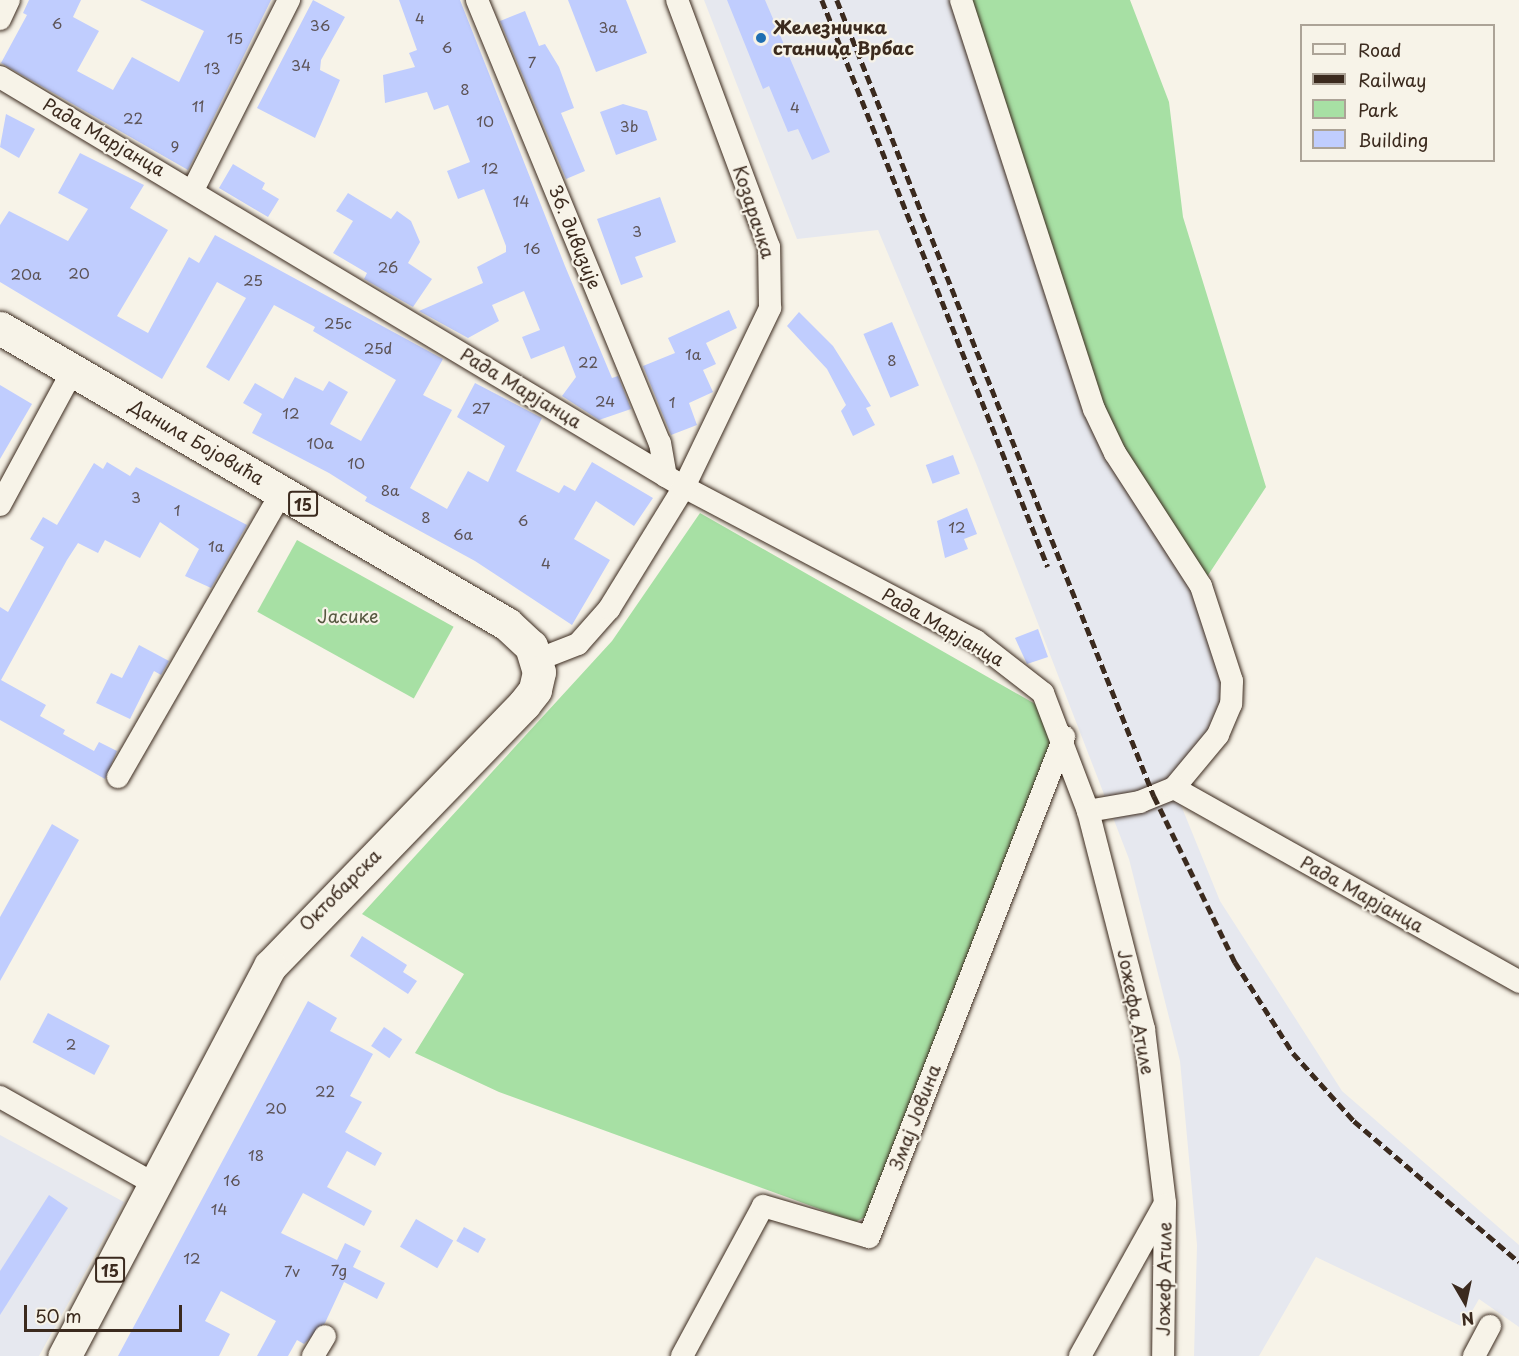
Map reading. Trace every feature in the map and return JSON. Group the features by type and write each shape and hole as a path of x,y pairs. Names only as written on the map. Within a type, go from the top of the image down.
{"main road":[{"name":"Данила Бојовића","path":"0,328 507,624 531,646 537,660"},
{"name":"Октобарска","path":"64,1356 270,966 524,704 536,690 537,660"}],"street":[{"path":"0,19 9,0"},
{"path":"194,188 289,0"},
{"name":"36. дивизије","path":"477,0 675,482"},
{"name":"Козарачка","path":"675,482 764,326 773,279 769,247 677,0"},
{"path":"961,0 1095,409 1115,453 1196,577 1228,663 1232,695 1226,718 1196,765 1174,788 1140,802 1088,811"},
{"name":"Рада Марјанца","path":"0,77 194,188 675,482 976,641 1043,693"},
{"path":"0,505 73,370"},
{"path":"537,660 578,644 591,632 675,482"},
{"path":"118,777 282,492"},
{"name":"Јожефа Атиле","path":"1043,693 1064,736 1088,811 1143,1029 1165,1203"},
{"name":"Змај Јовина","path":"682,1356 763,1206 869,1237 1064,736"},
{"name":"Рада Марјанца","path":"1174,788 1519,982"},
{"path":"0,1097 156,1185"},
{"path":"1080,1356 1165,1203"},
{"name":"Јожеф Атиле","path":"1163,1356 1165,1203"},
{"path":"1474,1356 1490,1326"},
{"path":"313,1356 325,1336"}],"shaded area":[{"path":"704,0 961,0 1201,586 1232,695 1174,788 1220,901 1342,1091 1519,1245 1519,1327 1479,1299 1463,1327 1316,1257 1259,1356 1194,1356 1197,1245 1180,1061 1129,859 976,463 878,230 797,239"},
{"path":"0,1135 124,1202 39,1356 0,1356"}],"green space":[{"path":"961,0 1130,0 1169,102 1183,217 1266,487 1201,586 1115,453"},
{"path":"700,513 1037,705 1053,745 869,1215 855,1222 499,1092 415,1053 464,974 362,914 612,641"},
{"name":"Јасике","path":"297,540 454,627 414,698 257,612"}],"building":[{"path":"29,0 81,0 73,17 99,31 77,71 113,90 132,57 179,82 204,31 140,0 271,0 188,170 1,63 27,15 23,13"},
{"path":"313,0 345,17 321,60 320,70 340,80 315,138 257,108"},
{"path":"399,0 460,0 565,266 612,378 618,376 631,409 599,420 562,396 576,377 564,346 531,359 522,337 540,330 524,291 492,305 499,321 468,338 419,311 483,283 477,267 506,252 506,246 484,189 458,199 447,171 470,162 448,105 434,110 427,92 385,103 383,75 415,67 409,53 417,50"},
{"path":"568,0 626,0 647,53 596,72"},
{"path":"727,0 765,0 830,152 812,160 798,129 788,132 769,86 763,89"},
{"path":"525,11 539,46 545,44 559,67 574,108 561,113 585,171 566,179 500,21"},
{"path":"623,104 647,111 657,140 616,155 600,112"},
{"path":"6,114 35,129 19,158 0,147"},
{"path":"80,153 144,185 130,208 168,230 117,316 148,333 189,257 199,263 215,235 443,359 423,395 452,410 410,488 447,509 468,471 488,482 505,446 457,417 475,383 542,418 516,471 559,493 564,485 575,491 592,462 653,498 634,526 596,501 574,539 610,560 572,625 475,561 365,501 367,497 329,473 252,433 262,414 243,403 255,383 283,399 295,377 323,391 329,381 348,392 330,424 361,441 396,380 313,331 315,327 274,305 229,381 206,367 246,298 217,282 162,379 0,282 0,225 9,211 68,241 88,209 58,193"},
{"path":"233,164 265,183 262,189 279,199 268,217 219,188"},
{"path":"348,193 391,219 397,211 411,221 420,242 408,263 432,279 413,307 364,279 367,273 333,253 353,221 336,211"},
{"path":"660,197 676,242 635,257 643,277 621,285 597,219"},
{"path":"729,310 737,328 706,343 716,364 703,370 713,392 689,403 697,425 671,435 643,366 675,353 668,338"},
{"path":"799,312 833,346 871,406 866,408 875,425 853,436 841,411 846,405 827,369 787,326"},
{"path":"892,322 919,386 890,398 863,334"},
{"path":"0,385 32,404 0,459"},
{"path":"953,455 960,474 933,484 926,465"},
{"path":"107,462 130,476 136,467 247,525 211,588 185,576 199,549 160,522 140,558 105,540 98,553 78,543 67,560 1,680 46,705 40,716 65,730 63,734 94,751 99,742 117,751 105,779 0,720 0,607 8,612 44,547 30,539 43,517 57,525 94,463 103,469"},
{"path":"967,508 977,534 964,539 968,549 945,558 937,521"},
{"path":"1038,629 1048,657 1027,664 1015,638"},
{"path":"139,645 169,661 161,675 154,671 130,719 96,703 111,673 122,678"},
{"path":"52,824 79,840 0,981 0,917"},
{"path":"362,936 407,965 403,972 417,981 408,994 350,956"},
{"path":"308,1001 337,1018 330,1031 373,1054 350,1096 362,1102 345,1132 382,1153 375,1166 347,1151 327,1187 372,1211 364,1226 303,1193 281,1233 337,1260 345,1243 361,1251 353,1267 385,1283 377,1299 344,1282 325,1323 304,1344 297,1340 288,1356 257,1356 276,1321 221,1291 205,1321 230,1334 219,1356 118,1356"},
{"path":"48,1013 110,1046 94,1075 33,1042"},
{"path":"384,1027 402,1039 389,1058 371,1046"},
{"path":"49,1195 68,1208 0,1315 0,1271"},
{"path":"416,1219 453,1240 437,1268 400,1247"},
{"path":"464,1227 486,1239 478,1253 456,1241"}],"railway":[{"path":"822,0 1048,567"},
{"path":"837,0 1154,796 1235,962 1293,1053 1354,1121 1519,1262"}],"place":[{"name":"Железничка станица Врбас","path":"761,38"}]}
